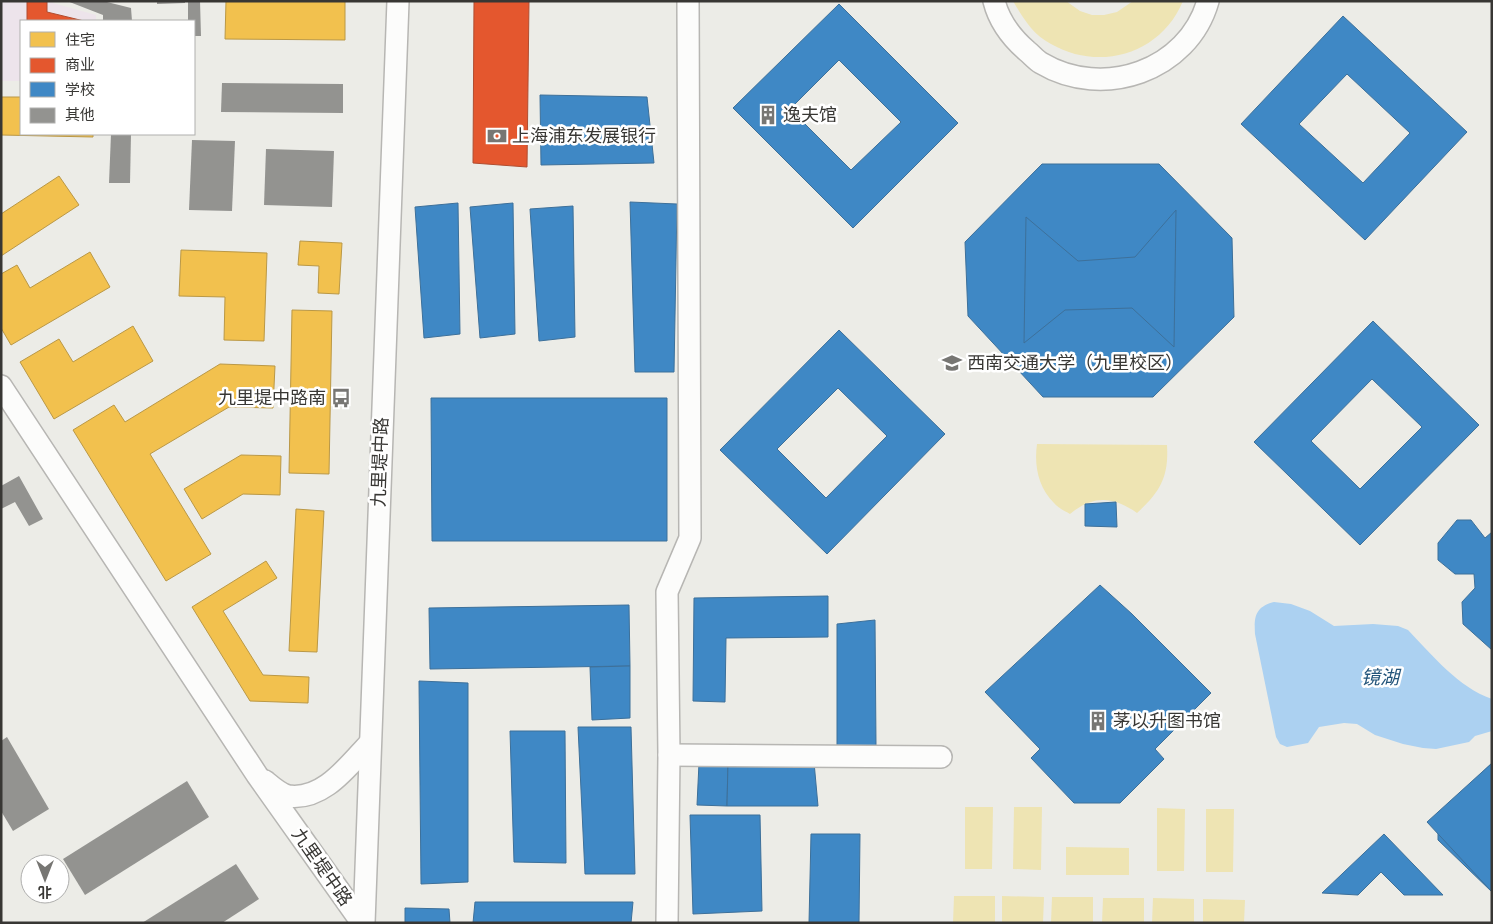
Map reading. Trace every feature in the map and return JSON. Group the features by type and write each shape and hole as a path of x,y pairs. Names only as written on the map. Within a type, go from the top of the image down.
{"street":[{"name":"九里堤中路","path":"363,923 398,1"},
{"path":"667,923 669,755 667,592 690,538 688,1"},
{"path":"994,1 996,9 1014,40 1041,63 1074,77 1109,80 1148,70 1180,49 1204,17 1208,1"},
{"name":"九里堤中路","path":"1,386 256,775 363,923"},
{"path":"256,775 286,796 307,796 336,780 369,744"},
{"path":"669,755 941,757"}],"shaded area":[{"path":"1,1 53,1 53,3 96,15 96,20 20,20 20,81 1,81"},
{"path":"1013,1 1066,1 1080,11 1092,15 1104,15 1117,12 1133,1 1183,1 1173,19 1160,34 1144,45 1127,53 1108,57 1089,57 1070,52 1051,44 1039,36 1025,20"},
{"path":"1037,444 1167,445 1166,466 1157,491 1137,513 1120,503 1103,500 1087,503 1070,514 1056,505 1044,490 1038,475 1036,460"},
{"path":"965,807 993,807 992,869 965,869"},
{"path":"1014,807 1042,807 1041,870 1013,869"},
{"path":"1157,808 1185,809 1184,871 1157,871"},
{"path":"1206,809 1234,809 1233,872 1206,872"},
{"path":"1066,847 1129,848 1129,875 1066,875"},
{"path":"954,896 995,896 995,923 953,923"},
{"path":"1002,896 1044,897 1043,923 1002,923"},
{"path":"1052,897 1093,897 1093,923 1051,923"},
{"path":"1103,898 1144,898 1144,923 1102,923"},
{"path":"1153,898 1194,899 1194,923 1152,923"},
{"path":"1203,899 1245,900 1244,923 1203,923"}],"water":[{"name":"镜湖","path":"1274,602 1291,604 1310,611 1334,626 1373,624 1398,626 1408,630 1457,679 1480,694 1492,699 1492,731 1475,736 1469,742 1436,749 1403,744 1375,735 1357,724 1344,723 1319,727 1308,743 1287,747 1280,744 1276,737 1255,634 1255,623 1259,610"}],"building: 住宅":[{"path":"226,1 345,1 345,40 225,39"},
{"path":"1,97 20,97 20,135 93,135 93,137 1,135"},
{"path":"59,176 79,205 1,256 1,214"},
{"path":"300,241 342,243 339,294 318,293 319,266 298,265"},
{"path":"181,250 267,253 264,341 224,340 225,297 179,296"},
{"path":"90,252 110,287 11,345 1,328 1,274 17,265 30,288"},
{"path":"292,310 332,311 329,474 289,473"},
{"path":"133,326 153,361 54,419 20,362 59,339 73,362"},
{"path":"220,364 275,366 273,408 229,407 150,454 211,554 166,581 73,430 114,405 125,422"},
{"path":"241,455 281,456 280,495 243,494 202,519 184,489"},
{"path":"296,509 324,511 317,652 289,651"},
{"path":"266,561 277,578 223,611 263,675 309,677 308,703 250,701 192,607"}],"building: 商业":[{"path":"27,1 47,1 47,12 80,20 27,20"},
{"path":"474,1 529,1 527,167 473,163"}],"building: 学校":[{"name":"逸夫馆","path":"839,4 958,123 853,228 733,108","holes":["839,60 901,122 851,170 790,109"]},
{"path":"1343,16 1467,132 1365,240 1241,124","holes":["1347,74 1410,133 1363,183 1299,124"]},
{"path":"540,95 647,97 654,163 541,165"},
{"path":"1042,164 1159,164 1232,238 1234,317 1153,397 1043,397 968,316 965,242"},
{"path":"630,202 677,204 674,372 635,372"},
{"path":"458,203 460,334 424,338 415,207"},
{"path":"513,203 515,334 480,338 470,207"},
{"path":"573,206 575,337 539,341 530,209"},
{"path":"1176,210 1174,347 1132,308 1065,310 1024,343 1026,217 1078,261 1135,257"},
{"path":"1373,321 1479,425 1360,545 1254,442","holes":["1372,379 1422,427 1360,489 1311,441"]},
{"path":"839,330 945,434 827,554 720,450","holes":["838,388 887,436 826,498 777,449"]},
{"path":"431,398 667,398 667,541 432,541"},
{"path":"1116,502 1117,527 1085,526 1085,504"},
{"path":"1457,520 1471,520 1485,538 1492,532 1492,650 1463,624 1462,602 1475,588 1474,574 1455,574 1438,560 1438,543"},
{"name":"茅以升图书馆","path":"1100,585 1132,614 1211,693 1155,749 1164,759 1120,803 1074,803 1031,758 1040,749 985,692"},
{"path":"828,596 828,637 726,638 725,702 693,701 694,598"},
{"path":"629,605 630,666 430,669 429,608"},
{"path":"875,620 876,746 837,747 837,624"},
{"path":"630,666 630,718 592,720 590,667"},
{"path":"419,681 468,683 468,882 421,884"},
{"path":"578,727 631,727 635,874 585,874"},
{"path":"510,731 565,731 566,863 514,862"},
{"path":"728,762 727,806 697,805 699,763"},
{"path":"728,762 814,762 818,806 727,806"},
{"path":"1492,763 1492,784 1458,817 1457,835 1492,869 1492,892 1438,840 1438,816"},
{"path":"1492,763 1492,892 1427,822"},
{"path":"690,815 760,815 762,911 693,914"},
{"path":"811,834 860,834 859,923 809,923"},
{"path":"1384,834 1443,895 1404,895 1381,872 1358,895 1322,893"},
{"path":"475,902 633,902 631,923 473,923"},
{"path":"405,908 449,909 450,923 405,923"}],"building: 其他":[{"path":"67,1 103,1 131,8 132,20 103,20 103,15"},
{"path":"157,1 185,1 185,3 157,4"},
{"path":"188,1 200,1 201,36 195,36 195,20 188,20"},
{"path":"222,83 343,84 343,113 221,112"},
{"path":"111,135 131,135 130,183 109,183"},
{"path":"192,140 235,141 232,211 189,210"},
{"path":"266,149 334,151 332,207 264,205"},
{"path":"19,476 43,519 29,526 15,502 1,509 1,486"},
{"path":"7,737 49,809 13,831 1,811 1,741"},
{"path":"187,781 209,817 85,895 70,870 70,855"},
{"path":"236,864 259,899 222,923 142,923"}],"place":[{"name":"逸夫馆","path":"768,115"},
{"name":"上海浦东发展银行","path":"497,136"},
{"name":"西南交通大学（九里校区）","path":"952,363"},
{"name":"九里堤中路南","path":"341,398"},
{"name":"茅以升图书馆","path":"1098,721"}]}
